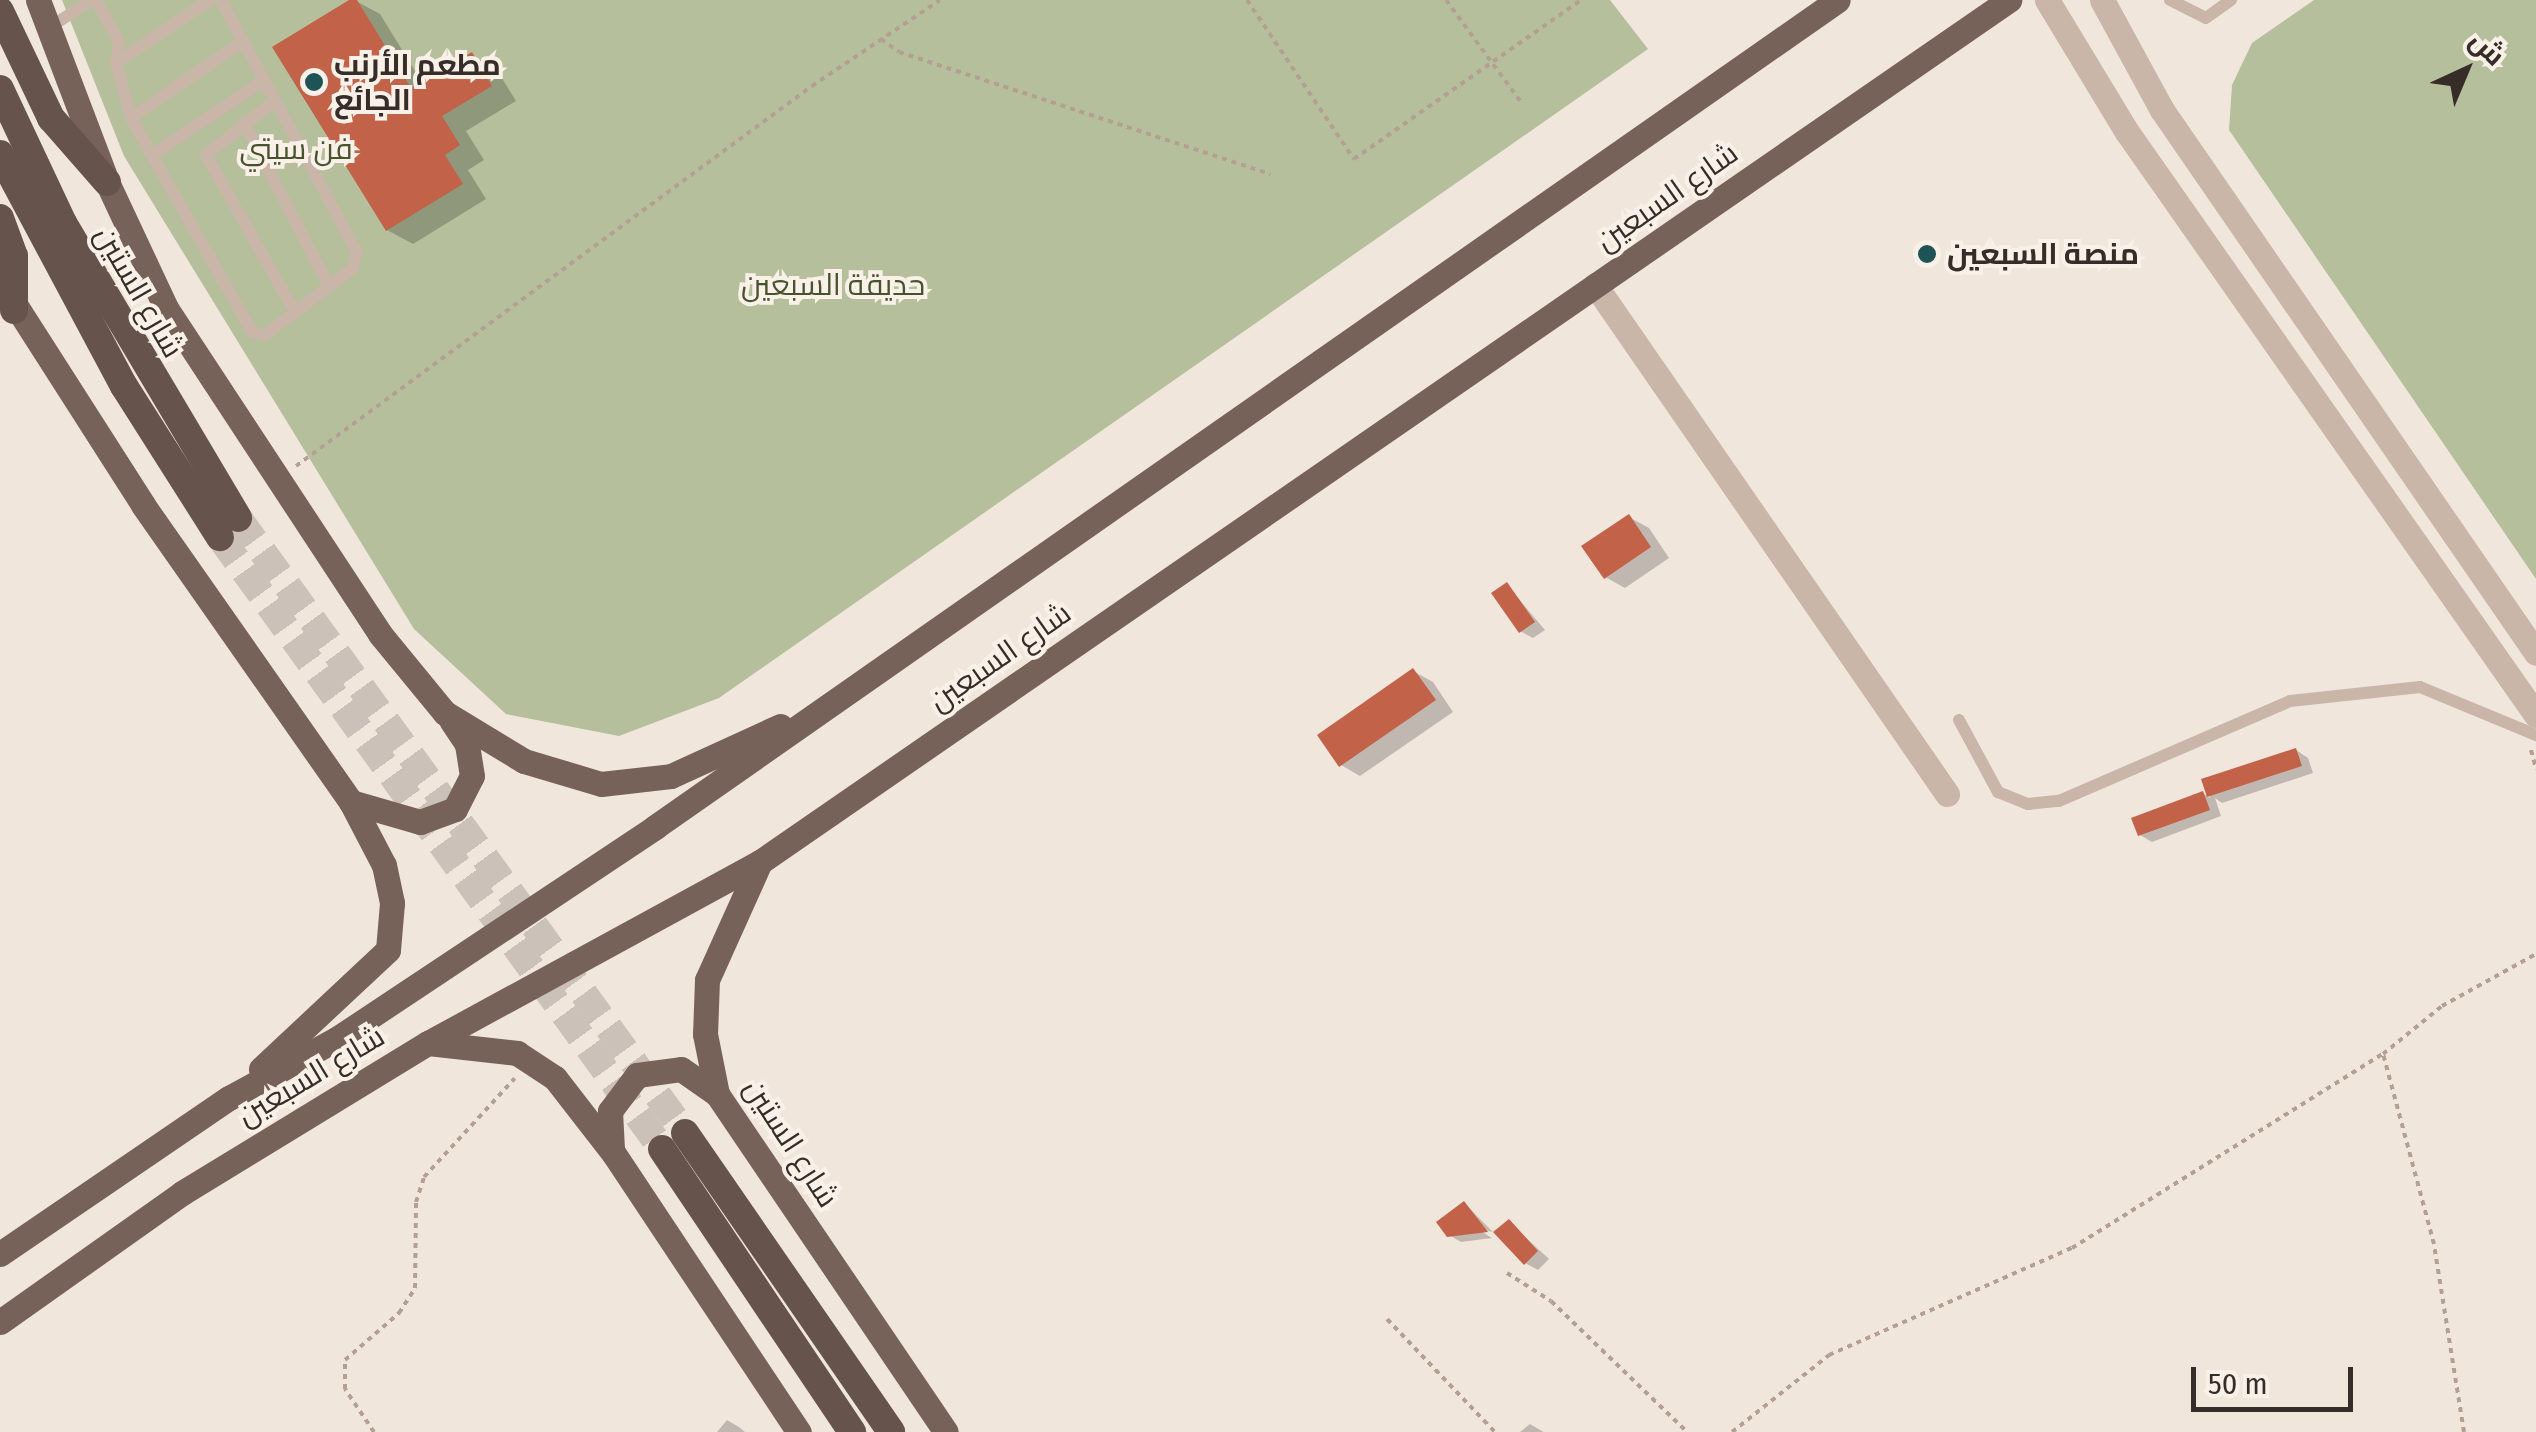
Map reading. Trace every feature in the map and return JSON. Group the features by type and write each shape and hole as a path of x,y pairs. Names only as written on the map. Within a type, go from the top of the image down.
{"highway":[{"path":"0,11 51,118 107,182"},
{"name":"شارع الستين","path":"0,89 63,224 229,527 124,386 0,154"},
{"path":"0,218 14,256 14,310"},
{"path":"852,1432 673,1141 891,1432"}],"main road":[{"path":"38,0 107,182 166,308 274,480 380,634 467,744 472,776 454,809 420,822 351,802"},
{"name":"شارع السبعين","path":"0,1254 230,1098 338,1038 839,700 1838,0"},
{"name":"شارع السبعين","path":"0,1322 182,1192 428,1043 760,862 2009,0"},
{"path":"0,280 14,310 351,802 384,865 392,903 388,950 230,1098"},
{"path":"445,713 524,762 601,784 671,776 839,700"},
{"name":"شارع الستين","path":"760,862 708,980 704,1034 718,1094 946,1432"},
{"path":"428,1043 502,1049 532,1060 555,1078 614,1154 799,1432"},
{"path":"614,1154 610,1110 637,1076 681,1069 718,1094"}],"street":[{"path":"2048,0 2127,132 2536,716"},
{"path":"2102,0 2162,110 2536,654"},
{"path":"1595,286 1948,794"}],"lane":[{"path":"50,27 94,0 119,42 116,63 131,118 252,332 265,334 352,269 357,252 221,0"},
{"path":"116,63 210,0"},
{"path":"2170,0 2206,18 2231,0"},
{"path":"131,118 243,42"},
{"path":"152,155 264,80"},
{"path":"275,101 206,155 295,312"},
{"path":"244,123 329,286"},
{"path":"1958,720 1998,792 2028,804 2059,801 2232,720 2290,701 2420,688 2536,736"}],"path":[{"path":"274,480 940,0"},
{"path":"1247,0 1354,159 1582,0"},
{"path":"1446,0 1521,102"},
{"path":"882,39 900,52 1271,174"},
{"path":"1732,1432 1830,1355 2072,1248 2383,1054 2442,1006 2536,954"},
{"path":"2383,1054 2434,1244 2464,1432"},
{"path":"374,1432 345,1390 346,1360 398,1313 415,1288 416,1202 424,1177 532,1060"},
{"path":"1506,1273 1551,1301 1687,1432"},
{"path":"1387,1319 1495,1432"}],"green space":[{"name":"حديقة السبعين","path":"62,0 1610,0 1648,49 719,698 619,736 506,714 414,629 124,156"},
{"path":"2314,0 2536,0 2536,579 2229,130 2232,85 2252,43"}],"building":[{"path":"349,0 357,0 411,88 472,52 492,86 442,116 460,145 445,155 463,184 386,231 272,47"},
{"path":"1629,514 1651,547 1604,579 1581,546"},
{"path":"1507,582 1535,622 1519,633 1491,593"},
{"path":"1413,668 1436,700 1339,767 1317,735"},
{"path":"2296,748 2302,766 2207,797 2201,779"},
{"path":"2203,791 2210,810 2138,836 2131,818"},
{"path":"1464,1201 1488,1232 1447,1237 1436,1222"},
{"path":"1509,1219 1538,1251 1524,1265 1493,1232"}],"tunnel":[{"path":"238,518 685,1133"},
{"path":"220,537 662,1149"}],"place":[{"name":"مطعم الأرنب الجائع","path":"314,82"},
{"name":"منصة السبعين","path":"1927,254"}],"park label":[{"name":"فن سيتي","path":"296,149"}]}
